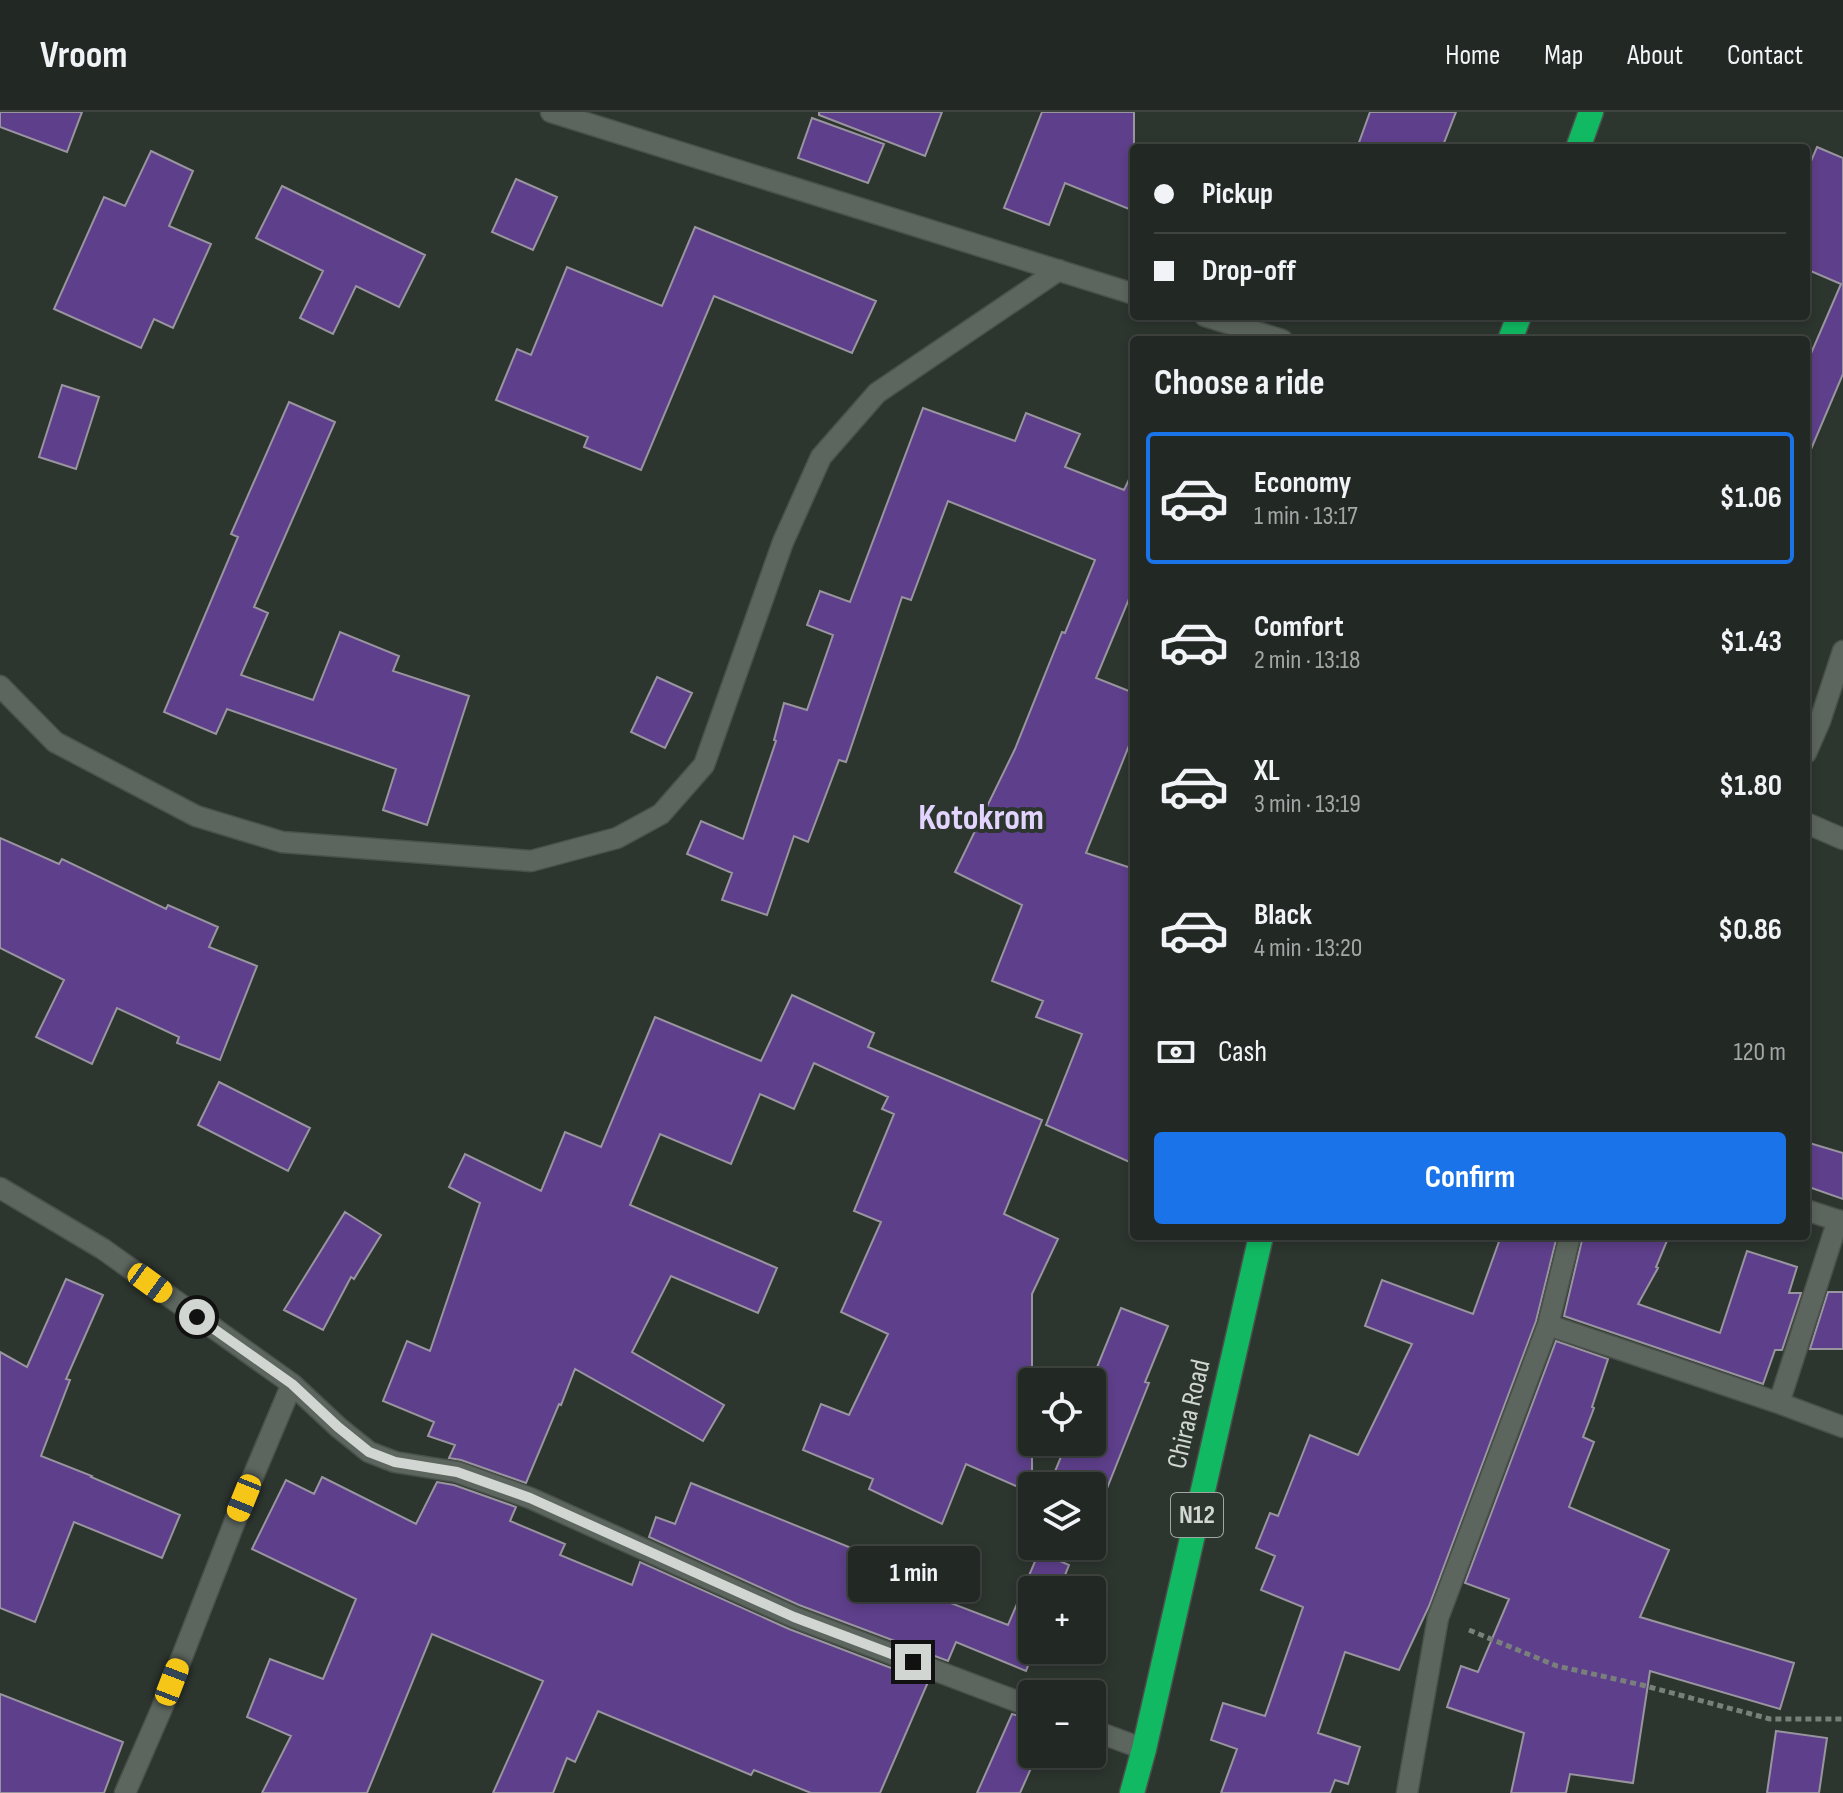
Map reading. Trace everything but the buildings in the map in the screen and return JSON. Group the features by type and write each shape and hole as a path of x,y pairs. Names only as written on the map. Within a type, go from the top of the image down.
{"highway":[{"path":"1579,144 1591,112"},
{"name":"Chiraa Road","path":"1132,1793 1260,1240"}],"street":[{"path":"551,112 1130,293"},
{"path":"0,686 55,742 196,816 282,842 531,861 617,838 661,814 704,765 783,542 821,457 877,393 1059,270"},
{"path":"1218,320 1269,336"},
{"path":"1810,744 1843,651"},
{"path":"1810,825 1843,839"},
{"path":"0,1188 103,1249 292,1384 369,1452 395,1462 457,1472 530,1498 794,1617 1018,1702"},
{"path":"1779,1403 1841,1221 1810,1211"},
{"path":"1407,1793 1438,1618 1548,1325 1569,1240"},
{"path":"1548,1325 1843,1427"},
{"path":"125,1793 292,1384"},
{"path":"1106,1735 1144,1749"}],"path":[{"path":"1438,1618 1557,1666 1770,1719 1843,1719"}],"district":[{"name":"Kotokrom","path":"981,818"}],"route":[{"path":"197,1317 292,1384 369,1452 395,1462 457,1472 530,1498 794,1617 913,1662"}]}
